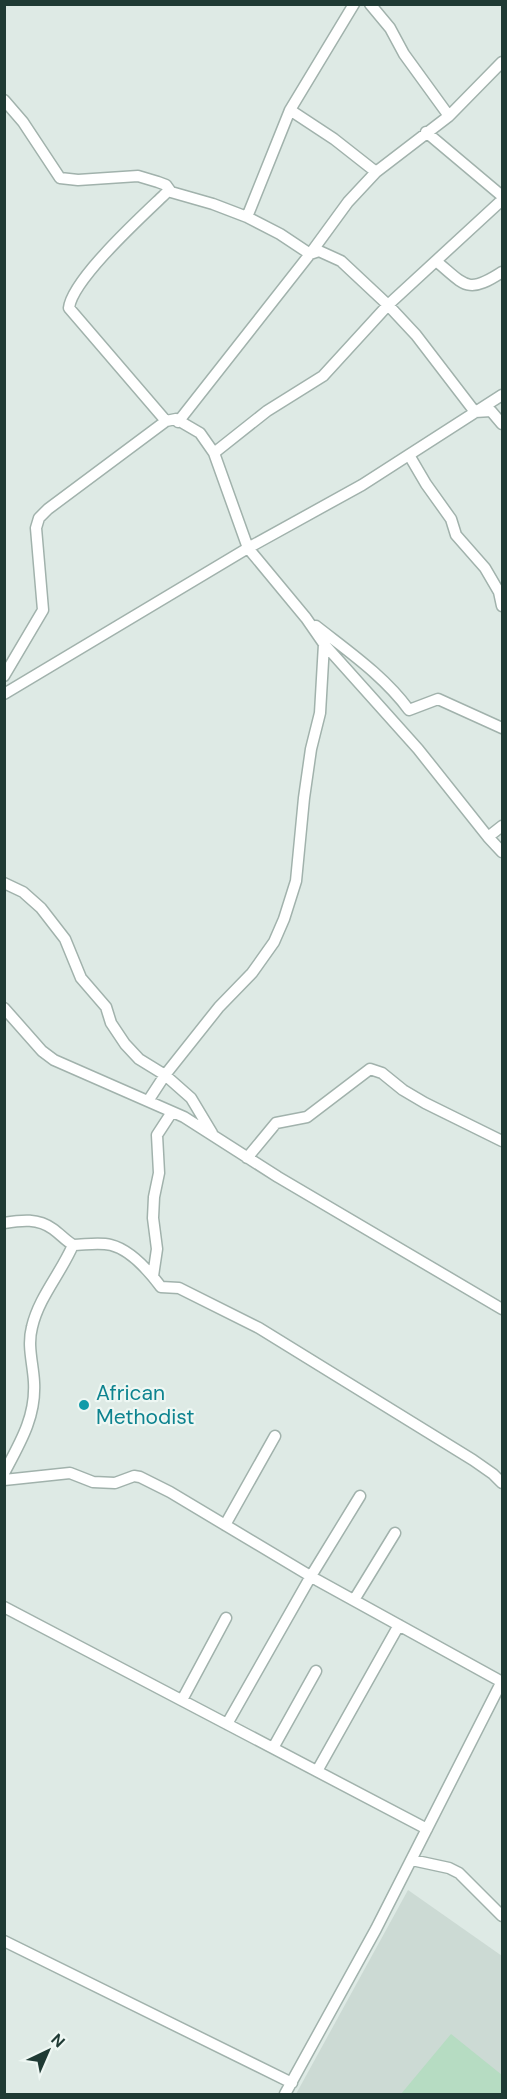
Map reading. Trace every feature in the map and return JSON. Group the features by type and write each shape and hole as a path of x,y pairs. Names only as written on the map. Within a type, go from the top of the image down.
{"street":[{"path":"246,217 290,110 354,4"},
{"path":"370,4 390,28 404,54 449,116"},
{"path":"178,422 348,202 376,172 449,116 502,62"},
{"path":"4,100 23,122 60,178 78,180 138,176 166,185 171,192"},
{"path":"290,110 334,139 376,172"},
{"path":"214,453 267,411 323,376 388,305 502,198 426,132"},
{"path":"166,421 69,308 70,300 85,277 168,191 213,204 246,217 310,254"},
{"path":"310,254 319,251 341,261 388,305 416,335 475,412"},
{"path":"436,261 466,285 486,283 502,272"},
{"path":"4,694 248,548 362,485 502,395"},
{"path":"475,412 491,411 502,424"},
{"path":"4,676 43,610 36,528 39,518 166,421 176,419 200,433 214,453 248,548 306,618 324,644 418,749 502,852"},
{"path":"409,455 451,519 456,535 485,568 499,592 502,606"},
{"path":"306,618 373,671 397,693 409,710 438,699 502,728"},
{"path":"148,1101 165,1075 219,1007 252,973 274,942 284,920 296,881 307,778 320,712 324,644"},
{"path":"488,837 502,826"},
{"path":"4,883 23,892 40,908 65,939 81,978 106,1007 111,1023 125,1044 139,1059 165,1075 191,1098 213,1135"},
{"path":"4,1008 42,1051 54,1060 172,1112 502,1308"},
{"path":"247,1158 276,1123 307,1117 370,1068 382,1073 403,1090 425,1103 502,1141"},
{"path":"153,1276 158,1249 153,1218 159,1173 157,1136 172,1112"},
{"path":"4,1223 21,1220 40,1222 52,1228 73,1245 98,1244 118,1247 153,1276 161,1287 179,1288 281,1341 405,1420 473,1460 502,1483"},
{"path":"4,1473 27,1430 32,1415 34,1382 30,1350 31,1330 35,1316 42,1300 64,1266 73,1245"},
{"path":"225,1525 275,1436"},
{"path":"4,1480 70,1473 93,1482 115,1483 134,1476 140,1477 170,1492 311,1576 502,1682 376,1929 285,2094"},
{"path":"227,1724 311,1576 360,1496"},
{"path":"354,1600 395,1533"},
{"path":"4,1606 427,1829"},
{"path":"182,1700 226,1618"},
{"path":"317,1771 399,1625"},
{"path":"273,1748 316,1671"},
{"path":"412,1860 449,1868 459,1874 502,1916"},
{"path":"4,1941 292,2083"}],"shaded area":[{"path":"408,1890 502,1956 502,2094 296,2094"}],"green space":[{"path":"451,2034 502,2075 502,2094 401,2094"}],"place":[{"name":"African Methodist","path":"84,1405"}]}
